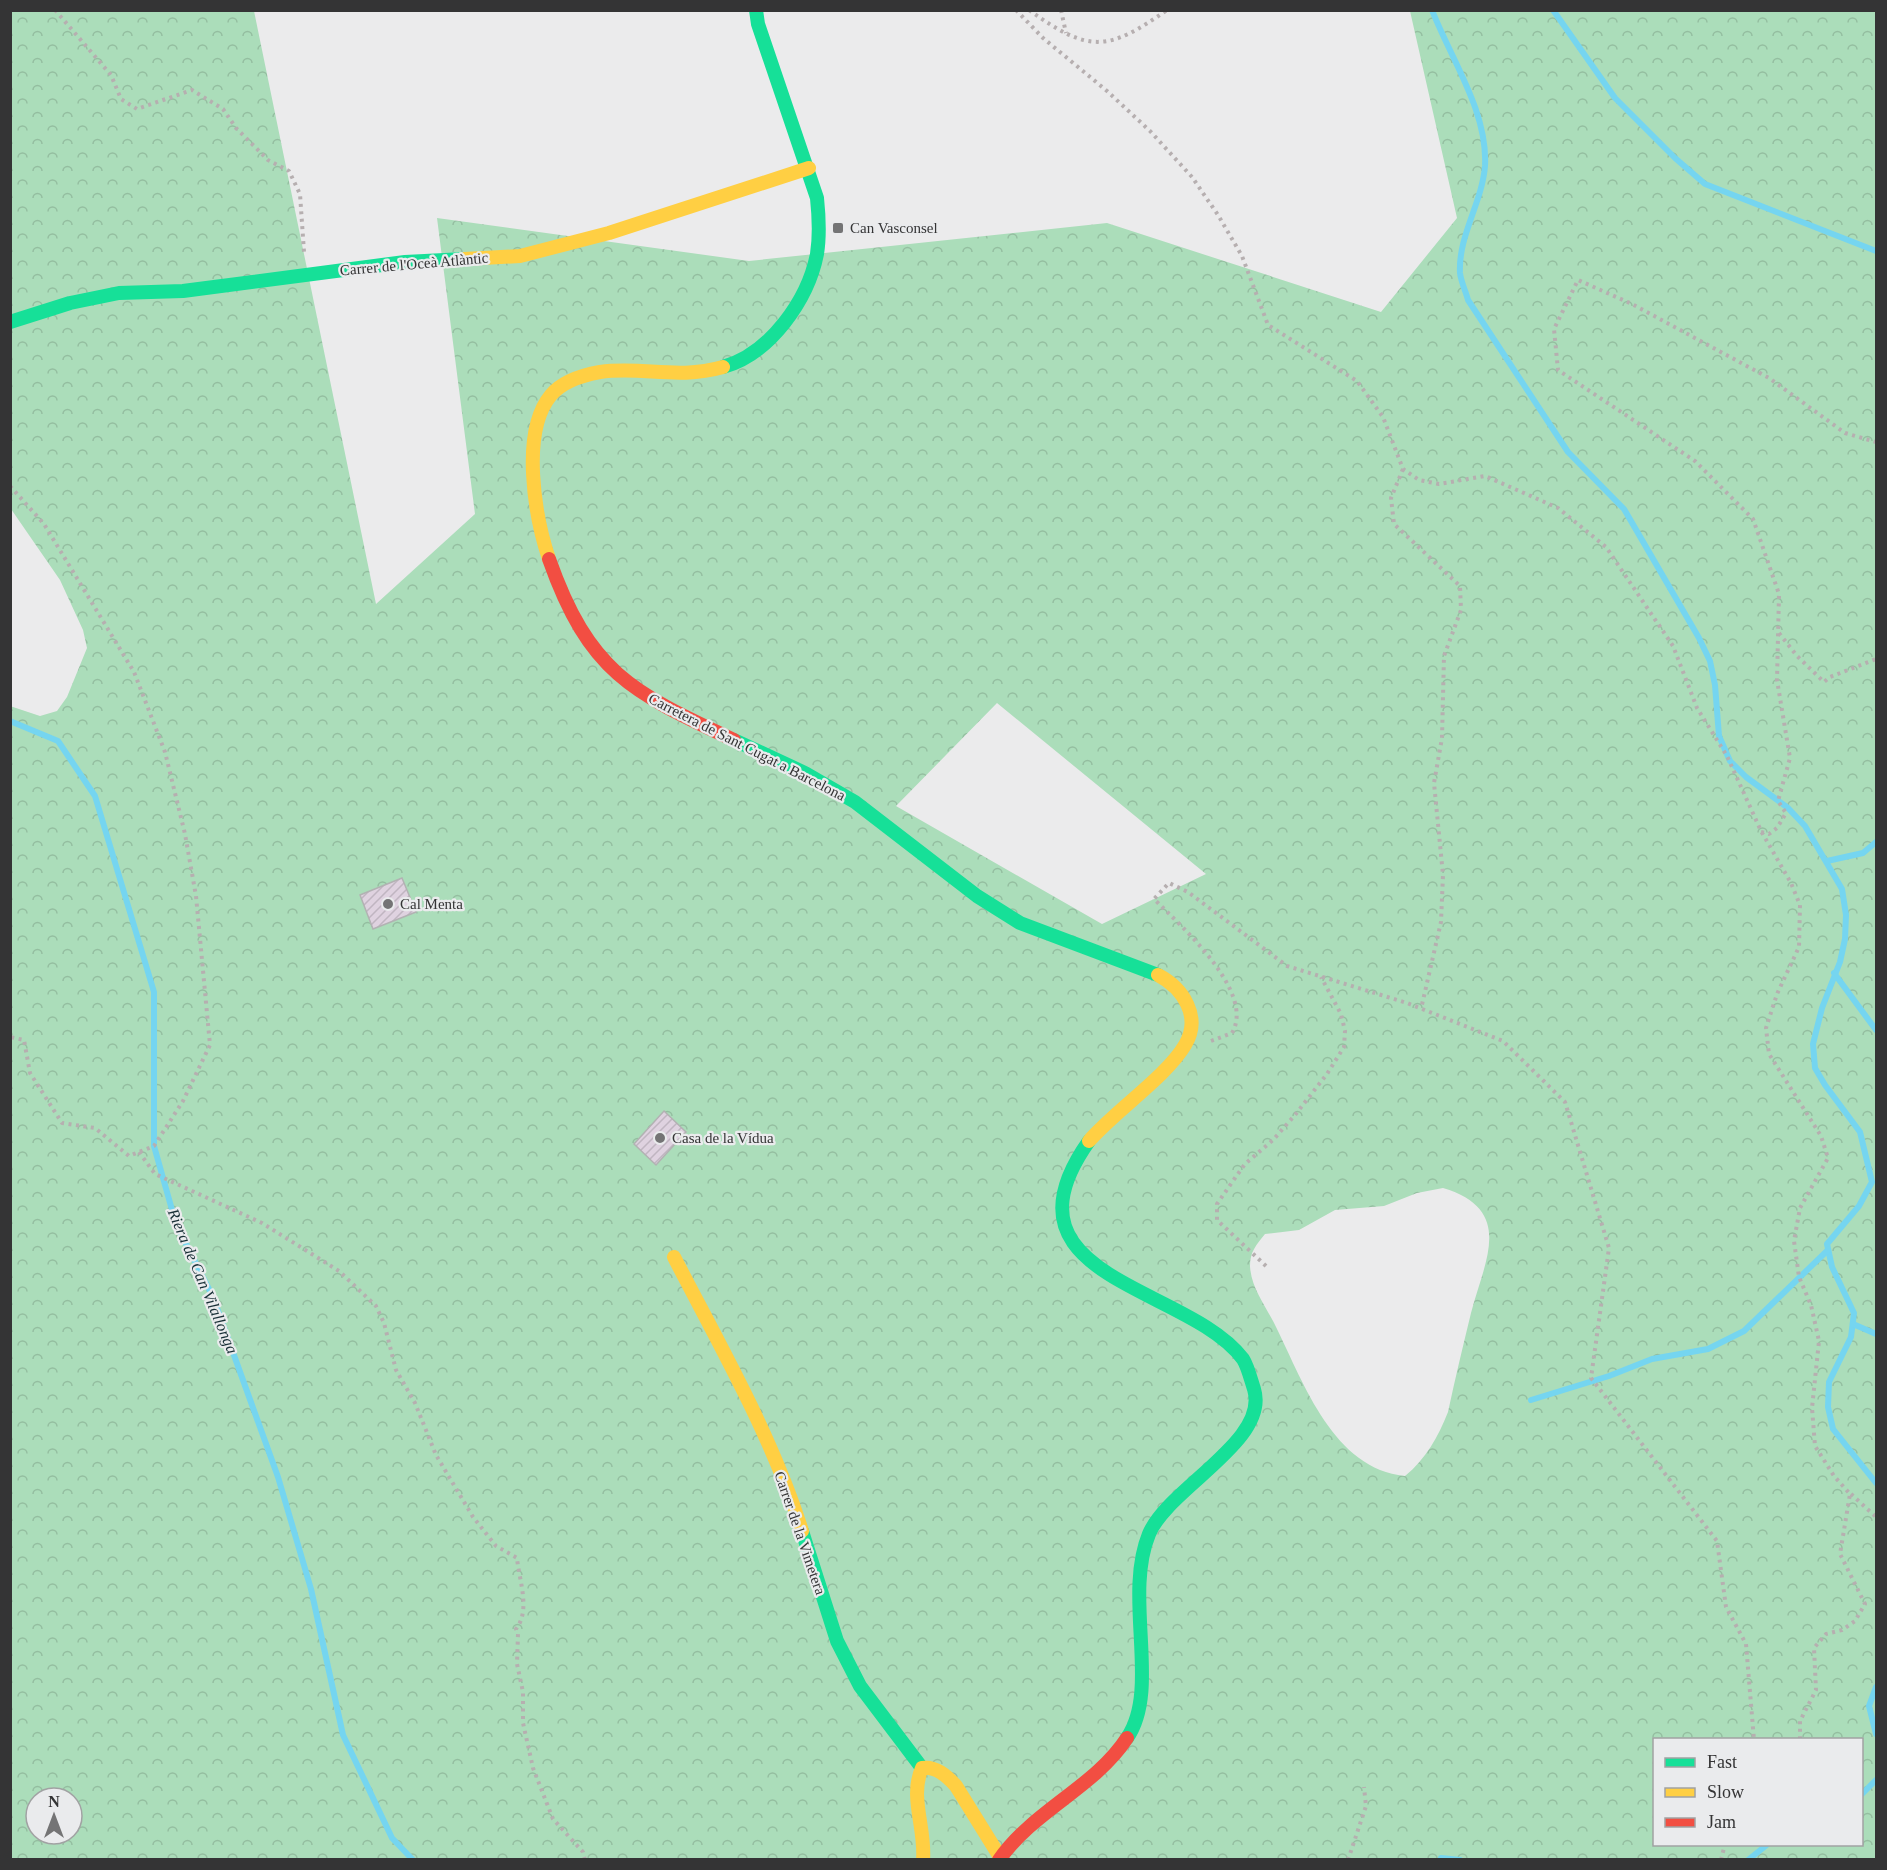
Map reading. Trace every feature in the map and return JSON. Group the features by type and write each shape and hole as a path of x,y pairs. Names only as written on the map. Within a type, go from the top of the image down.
{"main road":[{"name":"Carretera de Sant Cugat a Barcelona","path":"756,10 768,55 809,168 820,212 820,241 816,261 799,300 783,323 766,341 735,363 700,373 619,369 583,375 559,386 545,403 537,427 534,452 536,495 542,533 554,577 593,650 626,684 658,704 811,776 858,803 996,910 1036,931 1170,981 1185,997 1191,1011 1190,1035"},
{"name":"Carrer de l'Oceà Atlàntic","path":"10,322 70,303 119,293 183,291 405,262 520,256 609,233 809,168"},
{"path":"923,1860 924,1832 916,1780 922,1768 931,1767 949,1778 999,1858 1017,1835 1046,1808 1105,1764 1131,1732 1142,1703 1138,1593 1145,1544 1161,1512 1174,1496 1237,1444 1252,1412 1255,1395 1251,1373 1232,1346 1189,1318 1118,1282 1094,1264 1070,1239 1064,1215 1063,1196 1079,1155 1097,1134 1171,1062 1190,1035"},
{"name":"Carrer de la Vimetera","path":"674,1257 724,1353 789,1489 837,1641 860,1686 922,1768"}],"path":[{"path":"56,10 111,75 121,99 137,109 192,90 224,109 236,129 268,160 289,171 300,194 305,274"},
{"path":"1016,10 1043,38 1107,91 1150,131 1192,177 1242,256 1268,325 1357,381 1383,417 1403,469 1419,480 1439,484 1485,476 1558,508 1606,547 1673,646 1697,708 1727,756 1761,831 1800,905 1798,947 1777,994 1766,1028 1769,1054 1821,1136 1828,1158 1800,1208 1794,1241 1799,1277 1811,1305 1819,1341 1812,1408 1815,1446 1834,1476 1876,1517"},
{"path":"1029,10 1066,33 1092,43 1113,42 1142,28 1167,10"},
{"path":"1061,10 1066,33"},
{"path":"1761,831 1769,834 1777,828 1786,813 1778,801 1790,758 1777,680 1779,594 1753,519 1695,460 1558,370 1554,329 1578,280 1632,304 1769,378 1845,433 1876,442"},
{"path":"1403,469 1391,498 1394,524 1460,586 1461,610 1444,656 1442,738 1434,783 1443,875 1441,922 1421,1009"},
{"path":"10,486 44,524 109,629 134,672 165,752 177,799 196,896 210,1045 183,1101 154,1146 129,1156 95,1128 62,1123 30,1073 24,1040 10,1037"},
{"path":"1778,631 1797,656 1824,682 1830,677 1876,658"},
{"path":"1190,1035 1206,1042 1228,1036 1235,1028 1238,1011 1236,1003 1210,957 1154,899 1169,883 1188,892 1287,966 1421,1009 1503,1041 1565,1102 1609,1248 1591,1378 1717,1541 1726,1608 1746,1644 1754,1738"},
{"path":"1266,1266 1217,1220 1216,1204 1245,1164 1273,1140 1295,1115 1327,1074 1344,1047 1345,1031 1341,1014 1320,976"},
{"path":"139,1152 155,1174 262,1223 339,1271 376,1306 384,1323 396,1370 415,1403 436,1455 473,1517 496,1546 517,1558 523,1612 522,1621 516,1629 518,1634 517,1664 524,1692 523,1723 533,1768 553,1819 583,1852 585,1860"},
{"path":"1800,1738 1800,1721 1816,1690 1814,1648 1826,1634 1842,1630 1855,1620 1865,1604 1840,1554 1850,1494"},
{"path":"1348,1860 1366,1806 1364,1787"}],"green space":[{"path":"11,11 254,11 376,604 475,514 437,218 749,261 1107,223 1381,312 1457,218 1410,11 1876,11 1876,1859 11,1859 10,706 40,716 57,711 67,697 87,648 83,630 60,580 11,509","holes":["997,703 1206,874 1102,924 896,806","1443,1188 1466,1198 1480,1210 1487,1224 1489,1240 1487,1257 1471,1313 1448,1412 1431,1447 1405,1476 1380,1470 1359,1458 1340,1441 1324,1420 1298,1374 1253,1283 1251,1257 1265,1234 1299,1230 1335,1210 1384,1206 1417,1193"]}],"building":[{"name":"Cal Menta","path":"402,878 416,912 373,929 360,895"},
{"name":"Casa de la Vídua","path":"664,1111 686,1132 656,1165 634,1144"}],"waterway":[{"path":"1432,10 1475,106 1484,146 1483,180 1460,259 1460,273 1468,300 1568,452 1624,509 1699,638 1710,661 1715,685 1719,736 1730,761 1746,777 1788,808 1805,826 1842,889 1846,915 1845,939 1840,962 1822,1008 1813,1044 1815,1068 1860,1132 1872,1182 1859,1206 1827,1244 1832,1267 1854,1313 1851,1337 1829,1382 1828,1407 1833,1429 1876,1483"},
{"path":"1553,10 1615,98 1675,158 1705,184 1876,251"},
{"name":"Riera de Can Vilallonga","path":"10,721 58,741 95,796 154,992 154,1146 176,1224 213,1297 278,1477 311,1589 343,1735 392,1838 413,1860"},
{"path":"1827,861 1863,853 1876,842"},
{"path":"1834,973 1876,1030"},
{"path":"1531,1400 1609,1376 1652,1359 1708,1349 1744,1331 1828,1250"},
{"path":"1853,1324 1876,1334"},
{"path":"1876,1687 1869,1706 1876,1734"},
{"path":"1863,1793 1876,1780"},
{"path":"1748,1860 1766,1846"},
{"path":"1441,1858 1460,1860"}],"traffic: fast":[{"path":"723,367 756,350 784,323 796,307 805,289 818,247 817,198 758,24 756,10"},
{"path":"10,322 70,303 119,293 183,291 405,262 464,259"},
{"path":"734,740 805,773 855,802 977,896 1020,923 1158,975"},
{"path":"1089,1141 1065,1187 1064,1223 1080,1251 1109,1274 1217,1334 1243,1359 1254,1389 1255,1408 1247,1427 1233,1446 1176,1499 1149,1534 1142,1559 1139,1586 1141,1694 1137,1718 1127,1738"},
{"path":"802,1531 837,1641 860,1686 922,1768"}],"traffic: slow":[{"path":"464,259 520,256 609,233 809,168"},
{"path":"549,559 535,498 533,452 541,411 551,395 574,379 600,372 675,373 706,371 723,367"},
{"path":"1089,1141 1166,1069 1177,1057 1190,1034 1191,1014 1187,1004 1175,987 1158,975"},
{"path":"674,1257 760,1426 776,1461 802,1531"},
{"path":"923,1860 917,1802 918,1779 922,1768 941,1772 956,1786 1000,1857"}],"traffic: jam":[{"path":"549,559 564,597 580,628 598,653 618,674 667,707 734,740"},
{"path":"999,1860 1030,1826 1114,1756 1127,1738"}],"place":[{"name":"Can Vasconsel","path":"838,228"},
{"name":"Cal Menta","path":"388,904"},
{"name":"Casa de la Vídua","path":"660,1138"}]}
